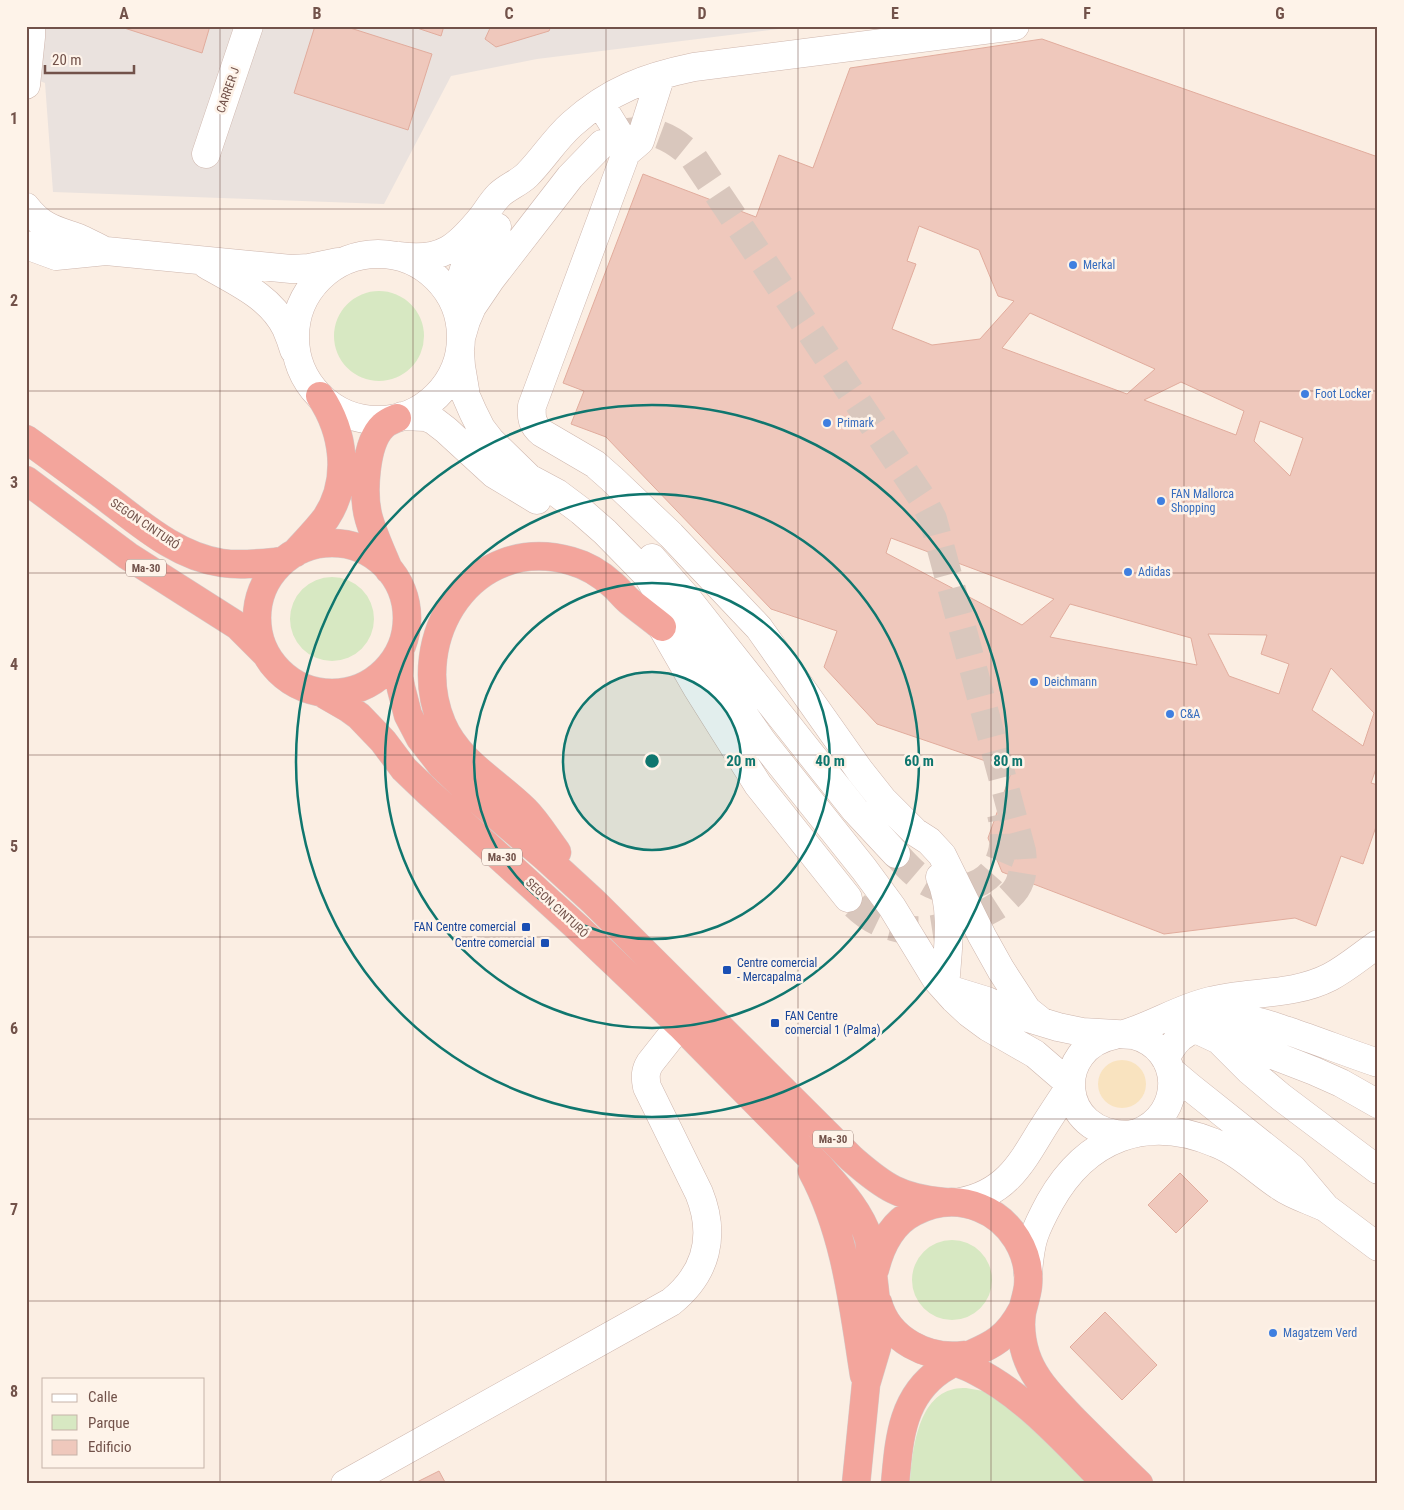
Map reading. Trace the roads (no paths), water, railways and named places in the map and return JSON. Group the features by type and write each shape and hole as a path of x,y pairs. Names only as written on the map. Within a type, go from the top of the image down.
{"highway":[{"name":"Ma-30","path":"267,654 258,630 259,604 267,581 327,517 336,499 340,484 342,460 338,433 329,410 320,396"},
{"name":"Ma-30","path":"399,417 389,422 379,431 371,450 366,476 367,507 369,519 389,570 401,591 406,608 406,627 400,651 399,677 404,701 413,726 428,750 468,790 546,857 594,902 852,1159 890,1189 903,1195 927,1201 952,1202"},
{"name":"SEGON CINTURÓ","path":"26,439 154,534 195,556 230,564 249,564 289,557"},
{"name":"Ma-30","path":"26,480 128,556 238,626 267,654 281,673 290,680 311,690 322,693 346,692 368,684 386,670 400,651"},
{"name":"Ma-30","path":"289,557 306,548 331,543 369,553 380,560 389,570"},
{"path":"594,902 527,811 462,756 450,742 437,710 433,688 433,653 437,636 450,607 460,594 482,574 509,561 542,556 572,561 588,567 613,584 662,627"},
{"name":"SEGON CINTURÓ","path":"322,693 359,716 383,741 404,769 564,914 680,1025"},
{"name":"Ma-30","path":"680,1025 790,1136 837,1187 858,1214 869,1239 876,1289"},
{"path":"790,1136 823,1194 836,1231 852,1292 866,1384"},
{"path":"856,1484 866,1384 877,1347 879,1328 875,1269 878,1257 890,1233 909,1214 921,1208 952,1202 986,1210 1007,1226 1016,1236 1022,1248 1028,1273 1026,1298 1022,1310 1017,1320 1001,1339 980,1351 944,1358"},
{"path":"876,1289 880,1307 885,1318 899,1336 910,1344 971,1368 999,1384 1020,1399 1107,1484"},
{"path":"1022,1310 1021,1335 1031,1367 1056,1401 1138,1484"},
{"path":"895,1484 899,1443 906,1414 922,1389 942,1370 944,1358"},
{"path":"922,1389 933,1381 950,1375 975,1376 999,1384"}],"street":[{"path":"26,84 31,26"},
{"name":"CARRER J","path":"206,154 249,26"},
{"path":"26,245 56,256 106,252 291,269 309,268 373,254 416,258 430,257 440,254 465,238 499,195 526,176 572,124 600,103 632,85 661,75 694,67 1015,26"},
{"path":"614,148 640,140 661,75"},
{"path":"399,417 422,408 434,399 451,378 466,321 472,307 491,278 570,177 624,142 600,103"},
{"path":"614,148 532,406 533,424 542,433 595,464 612,479 671,535 759,628 848,755 883,800 914,832 929,841 942,855 1001,970 1027,1010 1042,1022"},
{"path":"457,311 458,289 464,269 515,205 526,176"},
{"path":"26,207 45,225 106,252"},
{"path":"400,256 414,261 436,277 452,297 460,324 460,366 466,396 472,412 491,441 529,478 557,493 606,532 648,576 672,617 718,677 762,741 892,907 936,979 945,989 969,1014 1035,1054 1071,1085"},
{"path":"299,361 294,334 301,306 306,295 324,274 347,260"},
{"path":"201,261 260,296 270,305 286,328 304,374 320,396 331,406 356,418 383,420 399,417 425,417 433,420 494,474 549,507 602,549 636,587 758,785 848,898"},
{"path":"500,449 528,459 565,480 590,500 652,558 856,810 896,854"},
{"path":"662,627 718,677"},
{"path":"914,832 920,845 937,870 946,892 949,912 945,989"},
{"path":"1378,944 1331,976 1317,982 1270,993 1211,1001 1139,1030 1108,1036 1093,1043 1081,1054 1074,1069 1071,1085 1074,1102 1078,1110 1088,1123 1095,1128 1111,1135 1155,1131 1175,1132 1216,1143 1246,1160 1282,1188 1326,1208 1378,1247"},
{"path":"945,989 986,1001 1015,1014 1058,1027 1082,1032 1140,1037 1148,1041 1190,1087 1293,1169 1326,1208"},
{"path":"1028,1273 1030,1251 1039,1222 1055,1192 1077,1166 1094,1151 1114,1139 1152,1126 1164,1113 1172,1090 1168,1064 1176,1042 1214,1024 1224,1021 1248,1020 1261,1022 1378,1063"},
{"path":"345,1484 671,1302 689,1285 705,1256 708,1243 707,1218 699,1193 647,1087 645,1075 650,1062 680,1025"},
{"path":"1195,1032 1221,1034 1284,1058 1341,1084 1378,1104"},
{"path":"1195,1032 1220,1040 1250,1071 1281,1097 1378,1170"},
{"path":"952,1202 986,1194 1010,1177 1024,1159 1071,1085"}],"tunnel":[{"path":"619,134 640,131 650,132 677,144 693,157 922,498 933,519 1022,851 1022,874 1015,891 994,908 966,921 927,930 901,929 880,923 863,912 848,898"},
{"path":"896,854 919,876 938,887 954,889 974,885 985,879 999,862 1004,839 1001,814"}],"place":[{"name":"Merkal","path":"1073,265"},
{"name":"Foot Locker","path":"1305,394"},
{"name":"Primark","path":"827,423"},
{"name":"FAN Mallorca Shopping","path":"1161,501"},
{"name":"Adidas","path":"1128,572"},
{"name":"Deichmann","path":"1034,682"},
{"name":"C&A","path":"1170,714"},
{"name":"FAN Centre comercial","path":"526,927"},
{"name":"Centre comercial","path":"545,943"},
{"name":"Centre comercial - Mercapalma","path":"727,970"},
{"name":"FAN Centre comercial 1 (Palma)","path":"775,1023"},
{"name":"Magatzem Verd","path":"1273,1333"}]}
